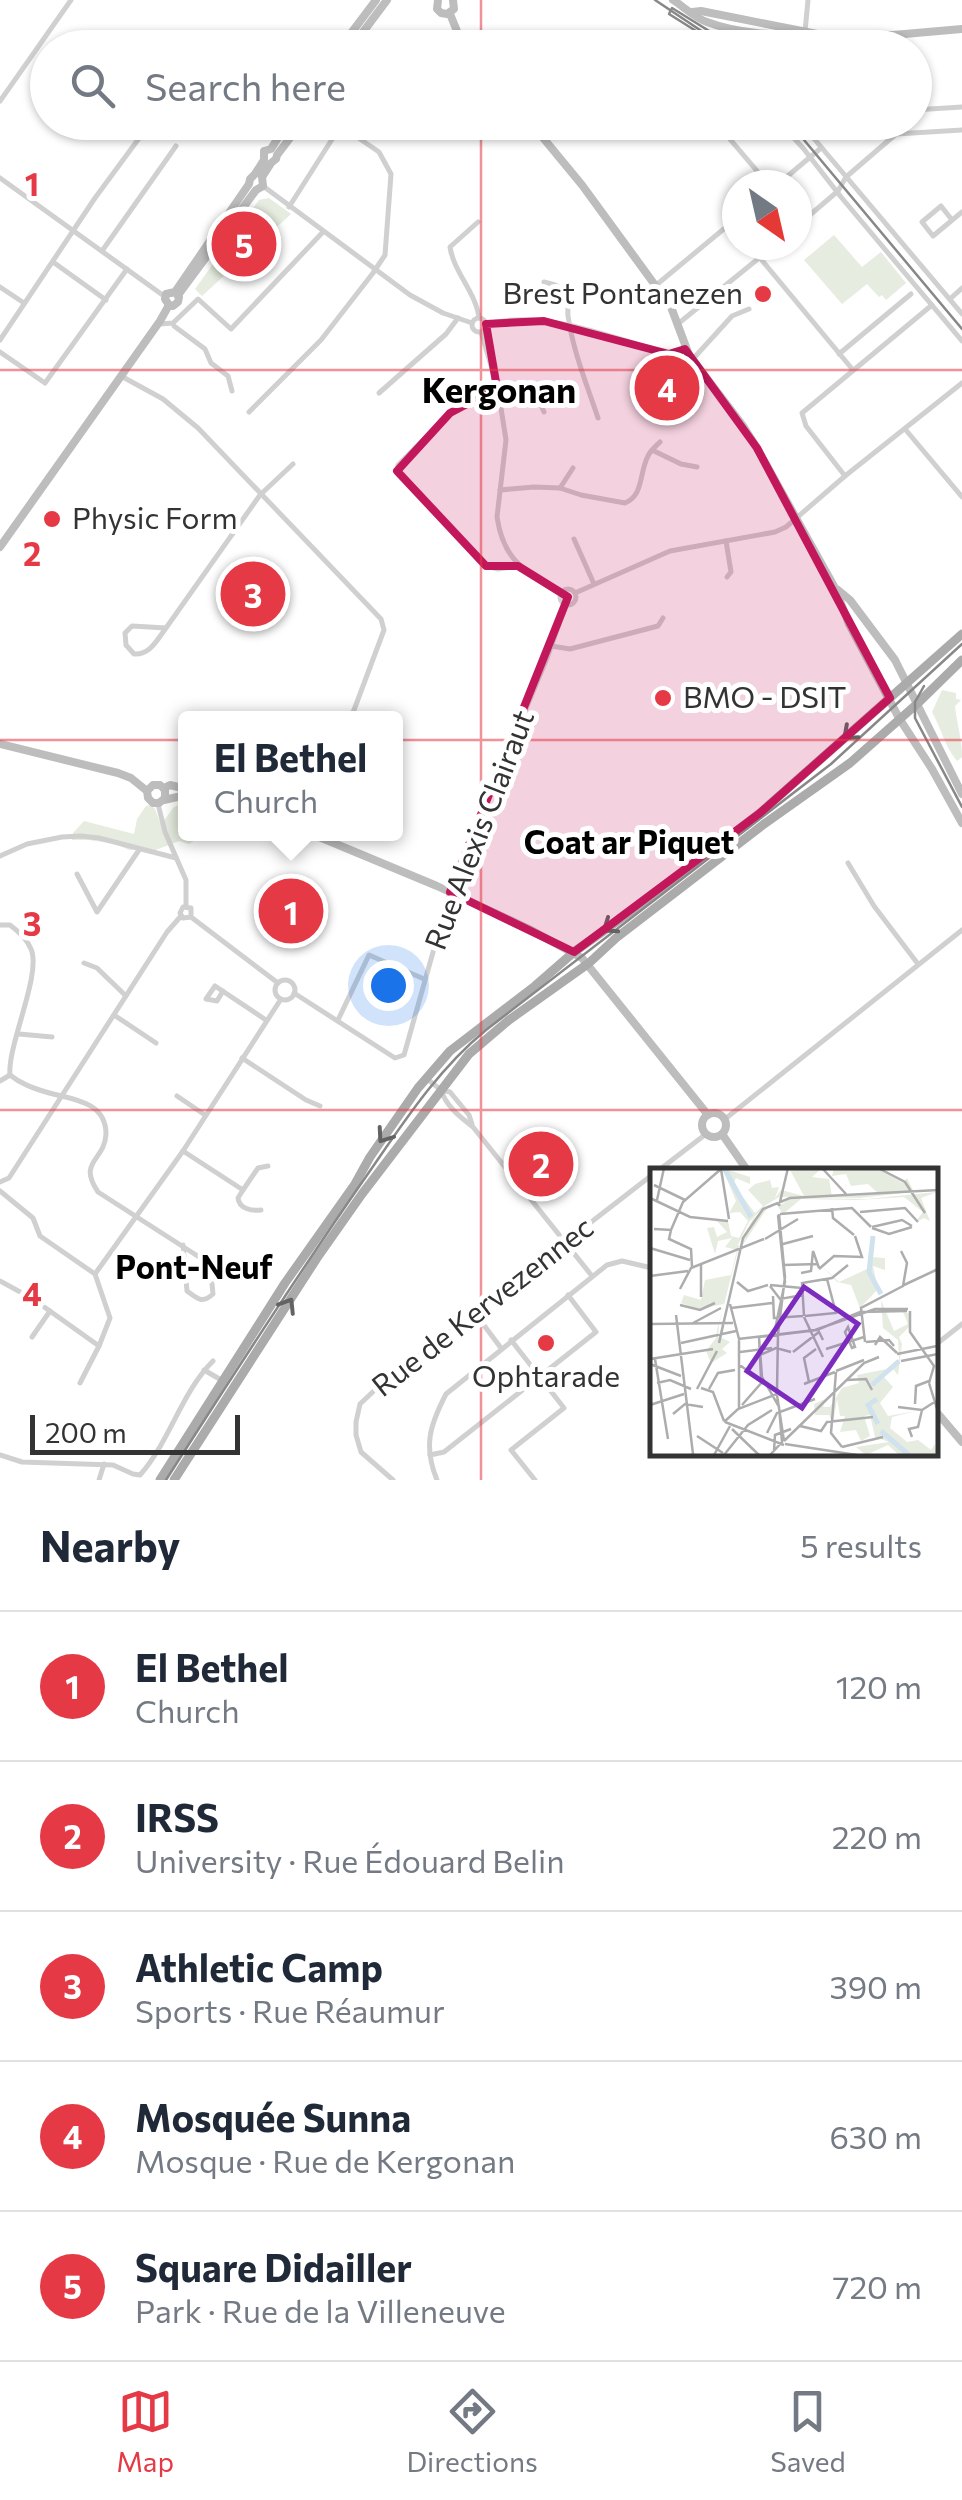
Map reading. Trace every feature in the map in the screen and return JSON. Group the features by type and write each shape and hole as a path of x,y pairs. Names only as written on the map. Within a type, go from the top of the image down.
{"main road":[{"path":"174,1480 362,1194 469,1054 644,902 760,814 962,634"},
{"path":"160,1480 285,1283 381,1141 450,1051 535,986 616,938 850,763 962,660"}],"street":[{"path":"50,30 71,0"},
{"path":"354,30 376,0"},
{"path":"364,30 387,0"},
{"path":"450,14 455,6 453,0"},
{"path":"673,0 701,11 799,30"},
{"path":"806,30 808,0"},
{"path":"436,1 441,14 450,14"},
{"path":"693,8 704,21 746,30"},
{"path":"450,14 457,30"},
{"path":"932,32 962,30"},
{"path":"0,101 30,58"},
{"path":"932,108 962,106"},
{"path":"932,132 962,130"},
{"path":"1,337 138,140"},
{"path":"0,547 257,182 279,140"},
{"path":"271,157 286,140"},
{"path":"289,207 332,140"},
{"path":"249,412 322,340 375,271 386,249 391,174 380,152 364,140"},
{"path":"544,140 622,237 671,307 685,349 743,426 834,588 899,718 962,823"},
{"path":"731,140 756,170"},
{"path":"794,140 962,341"},
{"path":"815,140 962,314"},
{"path":"812,214 889,140"},
{"path":"102,252 176,146"},
{"path":"795,170 821,148"},
{"path":"0,178 175,300 198,298 231,330 323,232"},
{"path":"257,182 419,301 458,318 482,319 486,324"},
{"path":"952,220 941,206 922,222 933,236 962,212"},
{"path":"478,222 450,247 452,260 477,304 475,331 481,332"},
{"path":"654,286 722,230"},
{"path":"679,323 758,260"},
{"path":"762,260 852,370"},
{"path":"53,262 106,300"},
{"path":"0,352 45,383 127,270"},
{"path":"544,282 564,290 568,298 568,318 598,418"},
{"path":"0,286 24,303"},
{"path":"950,299 962,288"},
{"path":"839,354 911,294"},
{"path":"173,322 175,300"},
{"path":"845,476 806,426 802,413 932,304"},
{"path":"692,360 732,316 749,309"},
{"path":"379,393 446,334 458,318"},
{"path":"562,592 518,566 499,528 506,440 498,389 481,332 486,324 506,320 544,321 669,354 685,349"},
{"path":"158,324 173,322 205,348 211,363 228,376 232,390"},
{"path":"121,376 163,399 198,428 373,608 384,630 354,711"},
{"path":"575,593 670,551 775,532 962,383"},
{"path":"518,566 486,566 397,471 450,414 498,389 529,388 544,412"},
{"path":"905,428 962,496"},
{"path":"500,490 560,488 630,502 635,498 647,457 660,442"},
{"path":"652,450 697,467"},
{"path":"166,628 132,626 126,634 127,648 134,654 144,653 166,628 260,495 292,464"},
{"path":"560,488 573,468"},
{"path":"574,540 594,584"},
{"path":"726,541 731,572 727,577"},
{"path":"834,588 850,600 895,660 955,772 962,794"},
{"path":"569,589 575,593 574,604 561,601 562,592 569,589"},
{"name":"Rue Alexis Clairaut","path":"338,1020 396,1058 406,1050 450,892 566,605"},
{"path":"551,646 570,649 658,626 663,618"},
{"path":"0,744 118,773 147,790 149,800 161,802 178,795"},
{"path":"147,790 155,784 164,788"},
{"path":"164,788 170,785 178,788"},
{"path":"164,788 164,832 186,880 186,906"},
{"path":"0,856 27,844 62,836 99,838 176,858"},
{"path":"329,841 450,892 581,957 708,1115"},
{"path":"77,874 97,912 139,850"},
{"path":"848,862 874,906 918,964"},
{"path":"181,916 180,910 186,906"},
{"path":"186,906 193,911 191,917"},
{"path":"181,916 191,917"},
{"path":"0,1182 8,1178 166,932 181,916"},
{"path":"191,917 278,982"},
{"path":"0,925 14,928 33,955 10,1075 51,1094 75,1097 102,1118 104,1143 91,1167 90,1180 98,1192 183,1245 210,1264 213,1294 206,1300 187,1291 183,1245"},
{"path":"724,1118 962,930"},
{"path":"294,994 338,1020 370,955 425,980"},
{"path":"84,964 97,968 126,996"},
{"path":"284,980 294,987 294,994 287,1000 280,999 275,991 278,982 284,980"},
{"path":"223,991 266,1020"},
{"path":"95,1274 183,1151 280,999"},
{"path":"114,1015 156,1043"},
{"path":"19,1034 52,1037"},
{"path":"242,1058 320,1106"},
{"path":"0,1081 10,1075"},
{"path":"426,1078 450,1092 469,1115 473,1127 592,1276"},
{"path":"177,1096 205,1115"},
{"path":"719,1114 724,1118 722,1134 706,1134 702,1124 708,1115 719,1114"},
{"path":"662,1168 706,1134"},
{"path":"722,1134 746,1168"},
{"path":"183,1151 243,1190"},
{"path":"261,1210 251,1211 238,1203 238,1198 258,1168 268,1166"},
{"name":"Rue de Kervezennec","path":"393,1480 361,1452 356,1435 360,1404 650,1177"},
{"path":"0,1191 33,1218 40,1236 95,1274 110,1318 80,1383"},
{"path":"437,1480 428,1439 446,1394 615,1261 650,1268"},
{"path":"0,1280 99,1346"},
{"path":"430,1455 444,1452 596,1332 568,1296"},
{"path":"32,1337 50,1311"},
{"path":"474,1312 501,1348"},
{"path":"937,1344 962,1324"},
{"path":"511,1340 564,1408 512,1450 535,1480"},
{"path":"0,1456 22,1462 104,1464 140,1475 213,1361"},
{"path":"204,1370 224,1382"},
{"path":"937,1413 962,1442"},
{"path":"99,1480 104,1464"}],"highlighted area":[{"path":"544,321 669,354 685,349 757,448 890,698 760,813 574,952 450,892 568,597 518,566 486,566 397,471 450,413 497,388 486,324"}],"shaded area":[{"path":"269,198 291,214 202,296 195,289 259,200"},
{"path":"834,235 862,267 881,252 906,283 886,300 867,284 842,304 804,260 812,260 812,253"},
{"path":"942,690 956,693 956,699 961,700 955,706 962,751 957,761 932,712"},
{"path":"178,805 179,841 153,851 72,840 84,821 134,834 137,819 146,806 155,809 161,825"}],"tram line":[{"path":"655,0 700,30"},
{"path":"672,8 708,30"},
{"path":"672,8 669,14 694,30"},
{"path":"804,140 962,329"},
{"path":"166,1480 339,1215 406,1119 451,1063 486,1030 831,764 962,644"},
{"path":"924,686 915,702 915,718 962,807"}],"place":[{"name":"Square Didailler","path":"244,244"},
{"name":"Brest Pontanezen","path":"763,294"},
{"name":"Mosquée Sunna","path":"667,388"},
{"name":"Physic Form","path":"52,519"},
{"name":"Athletic Camp","path":"253,594"},
{"name":"BMO - DSIT","path":"663,698"},
{"name":"El Bethel","path":"291,911"},
{"name":"IRSS","path":"541,1164"},
{"name":"Ophtarade","path":"546,1343"}],"district":[{"name":"Kergonan","path":"499,391"},
{"name":"Coat ar Piquet","path":"629,843"},
{"name":"Pont-Neuf","path":"194,1268"}]}
